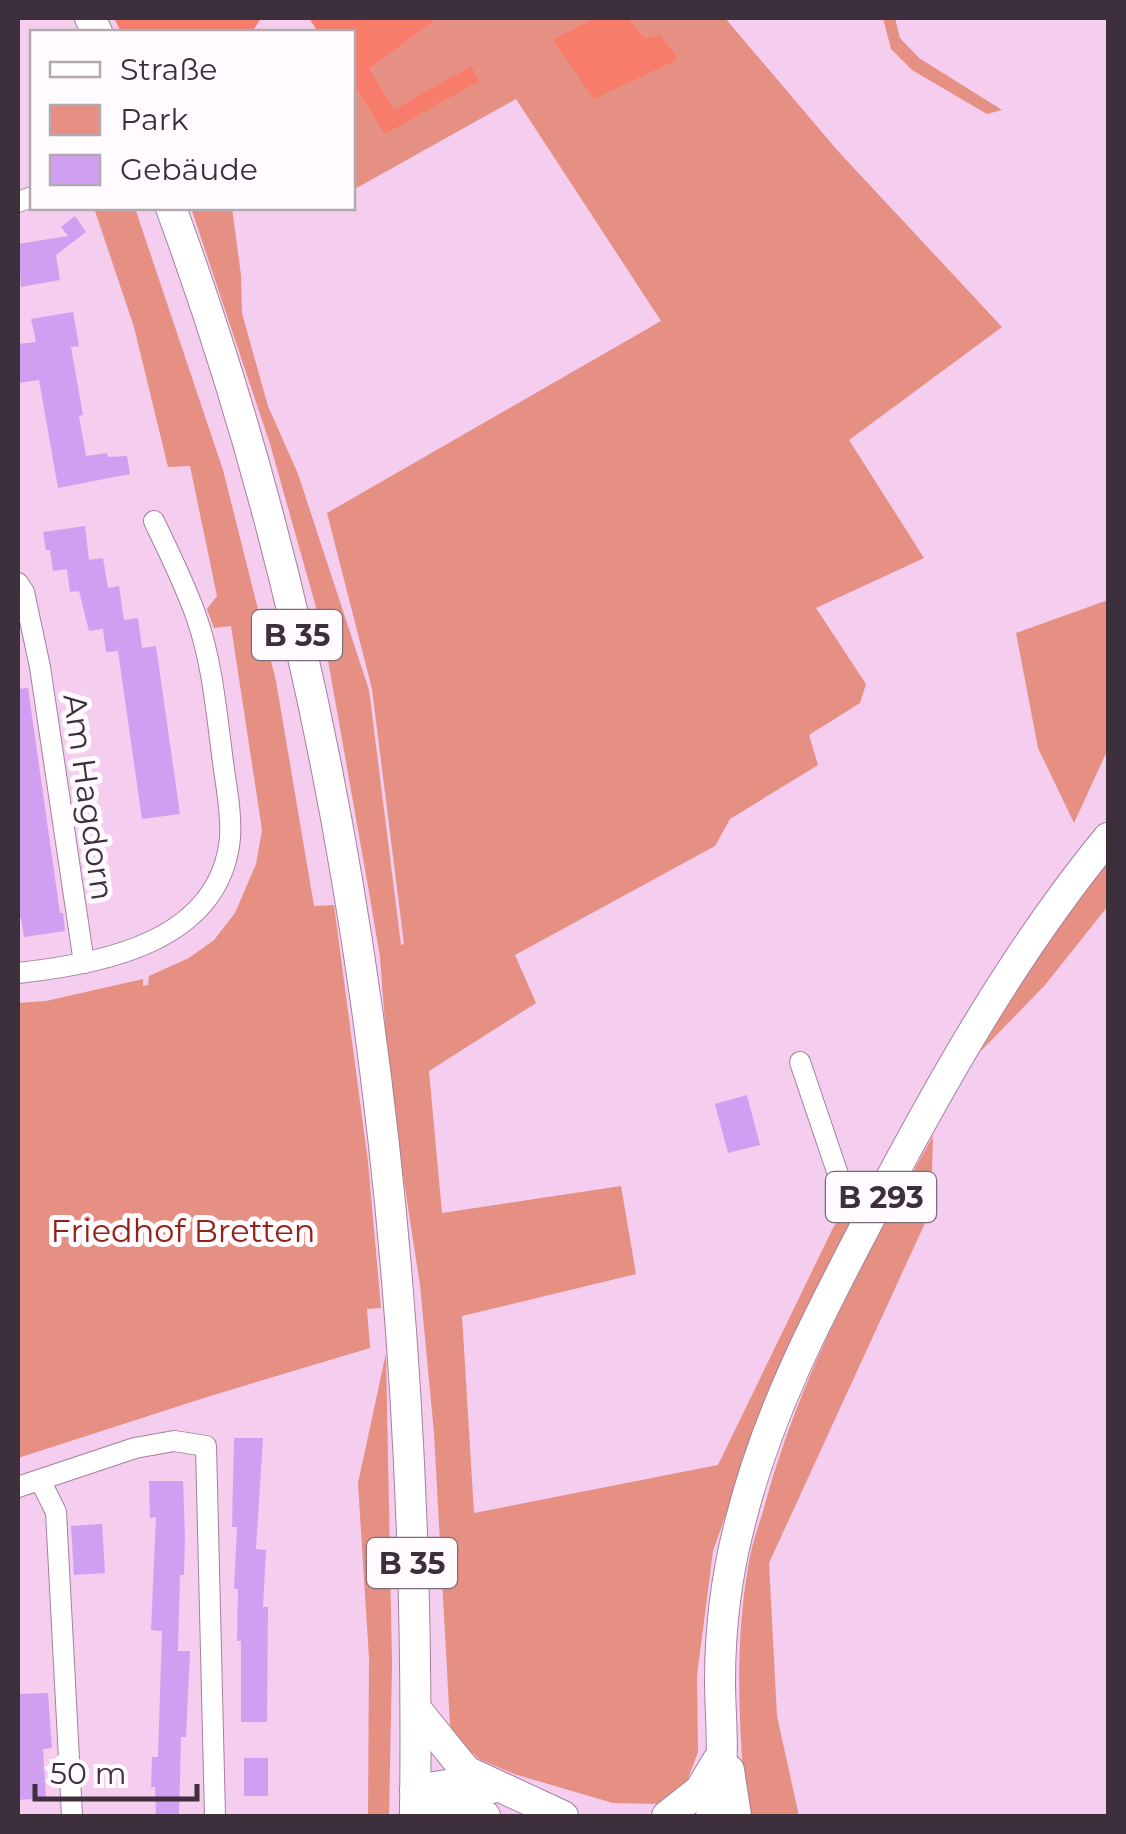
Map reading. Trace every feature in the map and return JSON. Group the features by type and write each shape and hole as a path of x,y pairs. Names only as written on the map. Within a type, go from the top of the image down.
{"main road":[{"name":"B 35","path":"172,210 250,448 304,665 346,876 375,1074 397,1288 406,1417 416,1708 415,1803"},
{"name":"B 293","path":"736,1816 723,1748 721,1648 739,1525 770,1420 934,1097 1048,918 1108,838"},
{"path":"416,1708 459,1765 563,1816"},
{"path":"667,1816 700,1790 723,1748"},
{"path":"711,1816 723,1748"},
{"path":"415,1803 460,1785 505,1789"},
{"path":"415,1803 485,1816"}],"street":[{"path":"18,973 84,963 144,947 177,930 213,889 230,842 206,649 197,618 154,521"},
{"name":"Am Hagdorn","path":"18,583 24,592 27,661 84,963"},
{"path":"800,1062 848,1204 865,1228"},
{"path":"18,1487 135,1448 174,1441 206,1446 215,1816"},
{"path":"40,1480 56,1512 72,1816"}],"green space":[{"path":"438,18 589,18 646,39 628,18 725,18 837,150 1002,327 849,440 924,558 816,608 866,684 860,703 809,735 818,765 730,819 715,846 515,955 536,1003 429,1071 442,1213 621,1186 636,1274 462,1316 474,1513 718,1465 848,1204 857,1219 762,1412 713,1551 697,1676 698,1752 686,1784 660,1804 613,1803 514,1774 479,1759 461,1743 450,1725 434,1433 420,1285 390,1091 380,957 369,892 323,632 270,444 192,210 232,210 242,313 268,406 298,474 369,690 401,945 404,944 372,689 327,513 661,321 516,99 355,189 355,87 386,134 471,66 394,111 370,69"},
{"path":"883,18 895,18 900,38 919,58 1002,110 987,114 912,70 891,49"},
{"name":"Friedhof Bretten","path":"95,210 136,210 223,470 276,681 314,906 334,905 368,1162 381,1308 367,1309 370,1348 18,1458 18,1003 46,1001 143,979 143,986 148,985 149,976 189,958 214,940 235,913 256,864 262,830 231,626 214,628 207,609 217,596 190,466 168,467 134,327"},
{"path":"1108,600 1108,749 1074,823 1038,748 1016,633"},
{"path":"1108,855 1108,906 1045,985 980,1052 1034,960"},
{"path":"933,1136 931,1210 769,1563 777,1716 799,1816 747,1816 739,1660 753,1545 779,1458 816,1363 860,1271"},
{"path":"386,1353 392,1664 389,1816 368,1816 369,1658 358,1483"}],"shaded area":[{"path":"114,18 261,18 253,30 120,30"},
{"path":"309,18 438,18 370,69 394,110 471,66 479,81 385,134 355,87 355,30 317,30"},
{"path":"589,18 628,18 646,39 660,35 678,59 594,99 553,40 590,21"}],"building":[{"path":"75,216 86,232 56,255 60,280 21,287 18,244 68,236 61,227"},
{"path":"73,312 79,346 71,347 86,456 127,456 130,474 58,488 39,380 18,383 18,344 36,342 31,319"},
{"path":"85,526 89,560 103,558 108,588 119,586 124,620 138,618 142,648 156,646 180,814 142,819 118,651 106,652 103,629 89,631 79,591 70,592 67,569 53,571 50,550 46,550 43,532"},
{"path":"28,688 65,931 24,937 21,918 18,919 18,689"},
{"path":"747,1095 760,1145 728,1153 715,1104"},
{"path":"234,1438 263,1438 256,1549 266,1550 263,1607 268,1607 267,1722 241,1722 241,1641 237,1641 238,1589 234,1589 237,1527 232,1527"},
{"path":"149,1481 183,1481 184,1575 180,1575 178,1651 190,1651 186,1737 181,1737 179,1816 156,1816 155,1787 151,1787 152,1757 158,1757 162,1631 151,1630 156,1517 150,1518"},
{"path":"102,1524 105,1573 74,1575 71,1526"},
{"path":"48,1693 52,1748 43,1749 46,1798 18,1800 18,1694"},
{"path":"244,1758 268,1758 268,1796 244,1796"}]}
